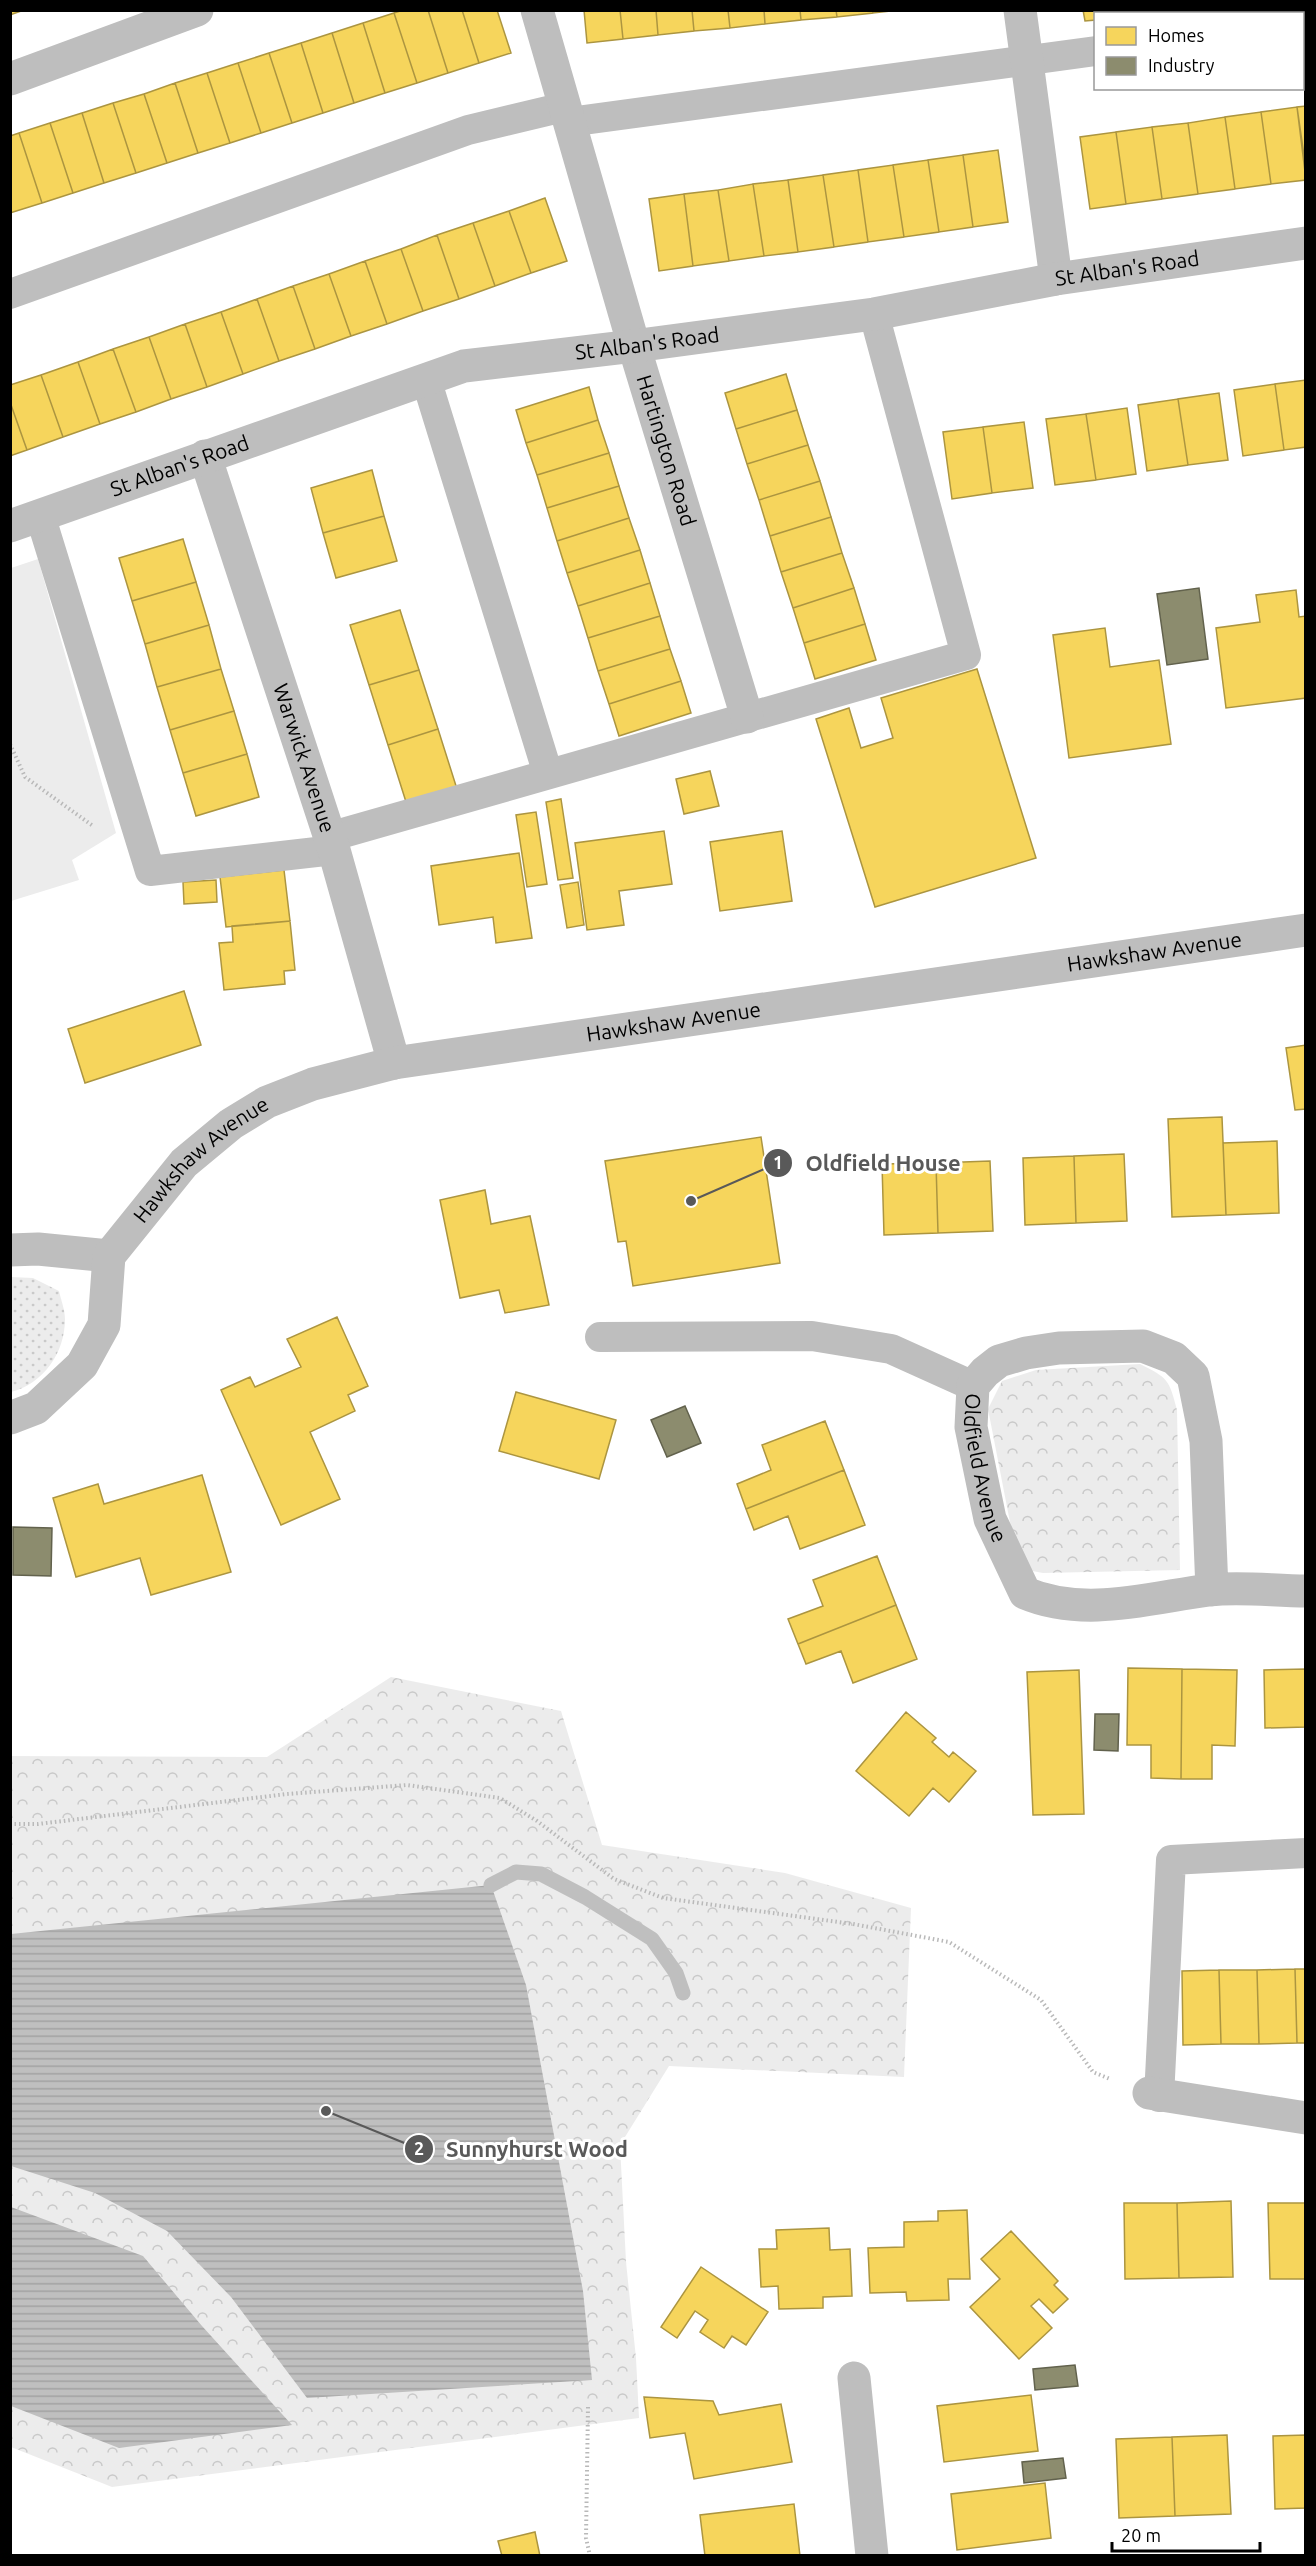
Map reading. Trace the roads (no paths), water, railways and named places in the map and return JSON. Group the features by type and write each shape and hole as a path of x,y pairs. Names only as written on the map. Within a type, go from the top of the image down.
{"street":[{"path":"10,79 197,10"},
{"name":"Hartington Road","path":"537,10 634,346 747,717"},
{"path":"1020,10 1056,279"},
{"name":"St Alban's Road","path":"26,520 464,366 874,314 1056,279 1305,243"},
{"name":"Warwick Avenue","path":"205,456 332,844 394,1063"},
{"name":"Hawkshaw Avenue","path":"109,1256 184,1163 231,1124 267,1102 313,1083 394,1063 1305,930"},
{"path":"10,1250 75,1252 109,1256 104,1325 82,1365 36,1408 10,1418"},
{"name":"Oldfield Avenue","path":"1212,1590 1206,1441 1193,1376 1174,1358 1143,1346 1059,1348 1026,1353 999,1361 985,1371 973,1386 971,1427 990,1519 1025,1593 1045,1602 1113,1606 1212,1590 1305,1591"},
{"path":"1154,2095 1305,2118"},
{"path":"854,2378 872,2556"}],"lane":[{"path":"10,294 468,130 566,115 1094,51"},
{"path":"26,520 150,871 332,844 548,774 966,655 874,314"},
{"path":"426,379 548,774"},
{"path":"600,1337 812,1336 891,1349 973,1386"},
{"path":"1154,2095 1171,1860 1305,1853"}],"waterway":[{"path":"491,1885 516,1872 541,1874 585,1897 652,1939 676,1973 683,1993"}],"place":[{"name":"Oldfield House","path":"691,1201"},
{"name":"Sunnyhurst Wood","path":"326,2111"}]}
